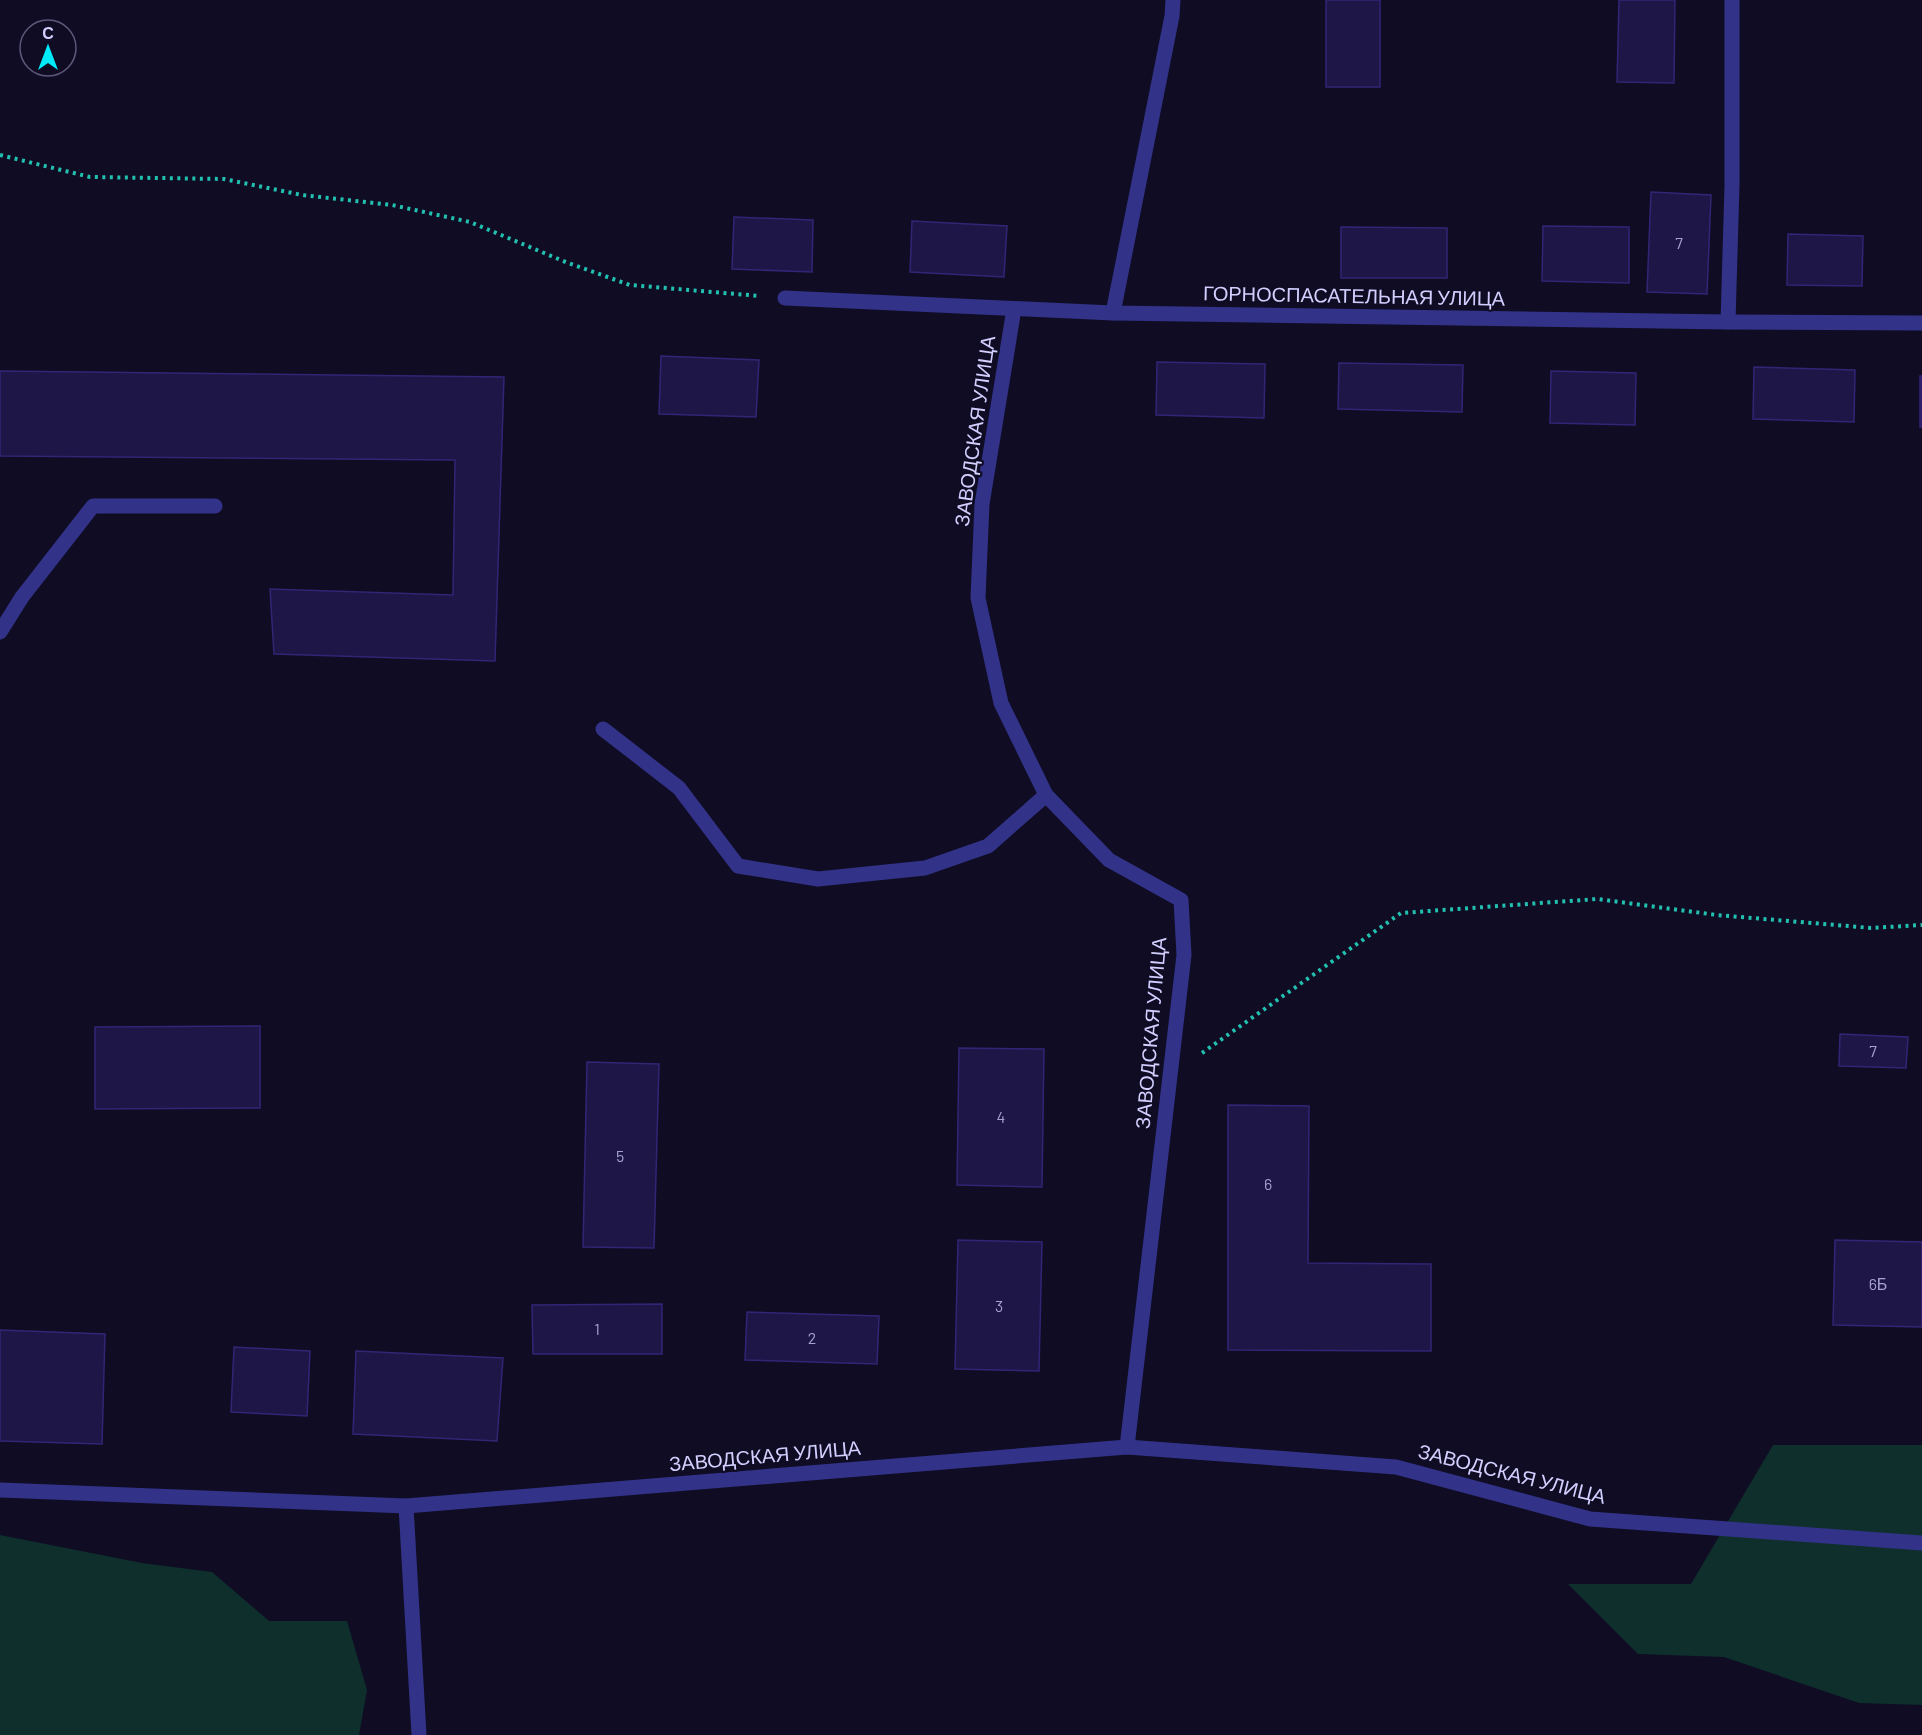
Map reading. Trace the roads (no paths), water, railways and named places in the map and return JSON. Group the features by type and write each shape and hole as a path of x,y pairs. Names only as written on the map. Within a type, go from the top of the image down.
{"street":[{"path":"1113,313 1172,16 1173,0"},
{"path":"1728,322 1732,185 1732,0"},
{"name":"ГОРНОСПАСАТЕЛЬНАЯ УЛИЦА","path":"785,298 1113,313 1922,323"},
{"name":"ЗАВОДСКАЯ УЛИЦА","path":"1014,309 982,504 978,598 1000,703 1046,795 1109,860 1181,900 1184,955 1127,1447"},
{"path":"0,632 22,597 93,506 215,506"},
{"path":"603,729 679,788 738,866 818,879 925,868 988,846 1046,795"},
{"name":"ЗАВОДСКАЯ УЛИЦА","path":"0,1491 406,1506 1127,1447 1396,1467 1590,1519 1922,1543"},
{"path":"406,1506 419,1735"}]}
